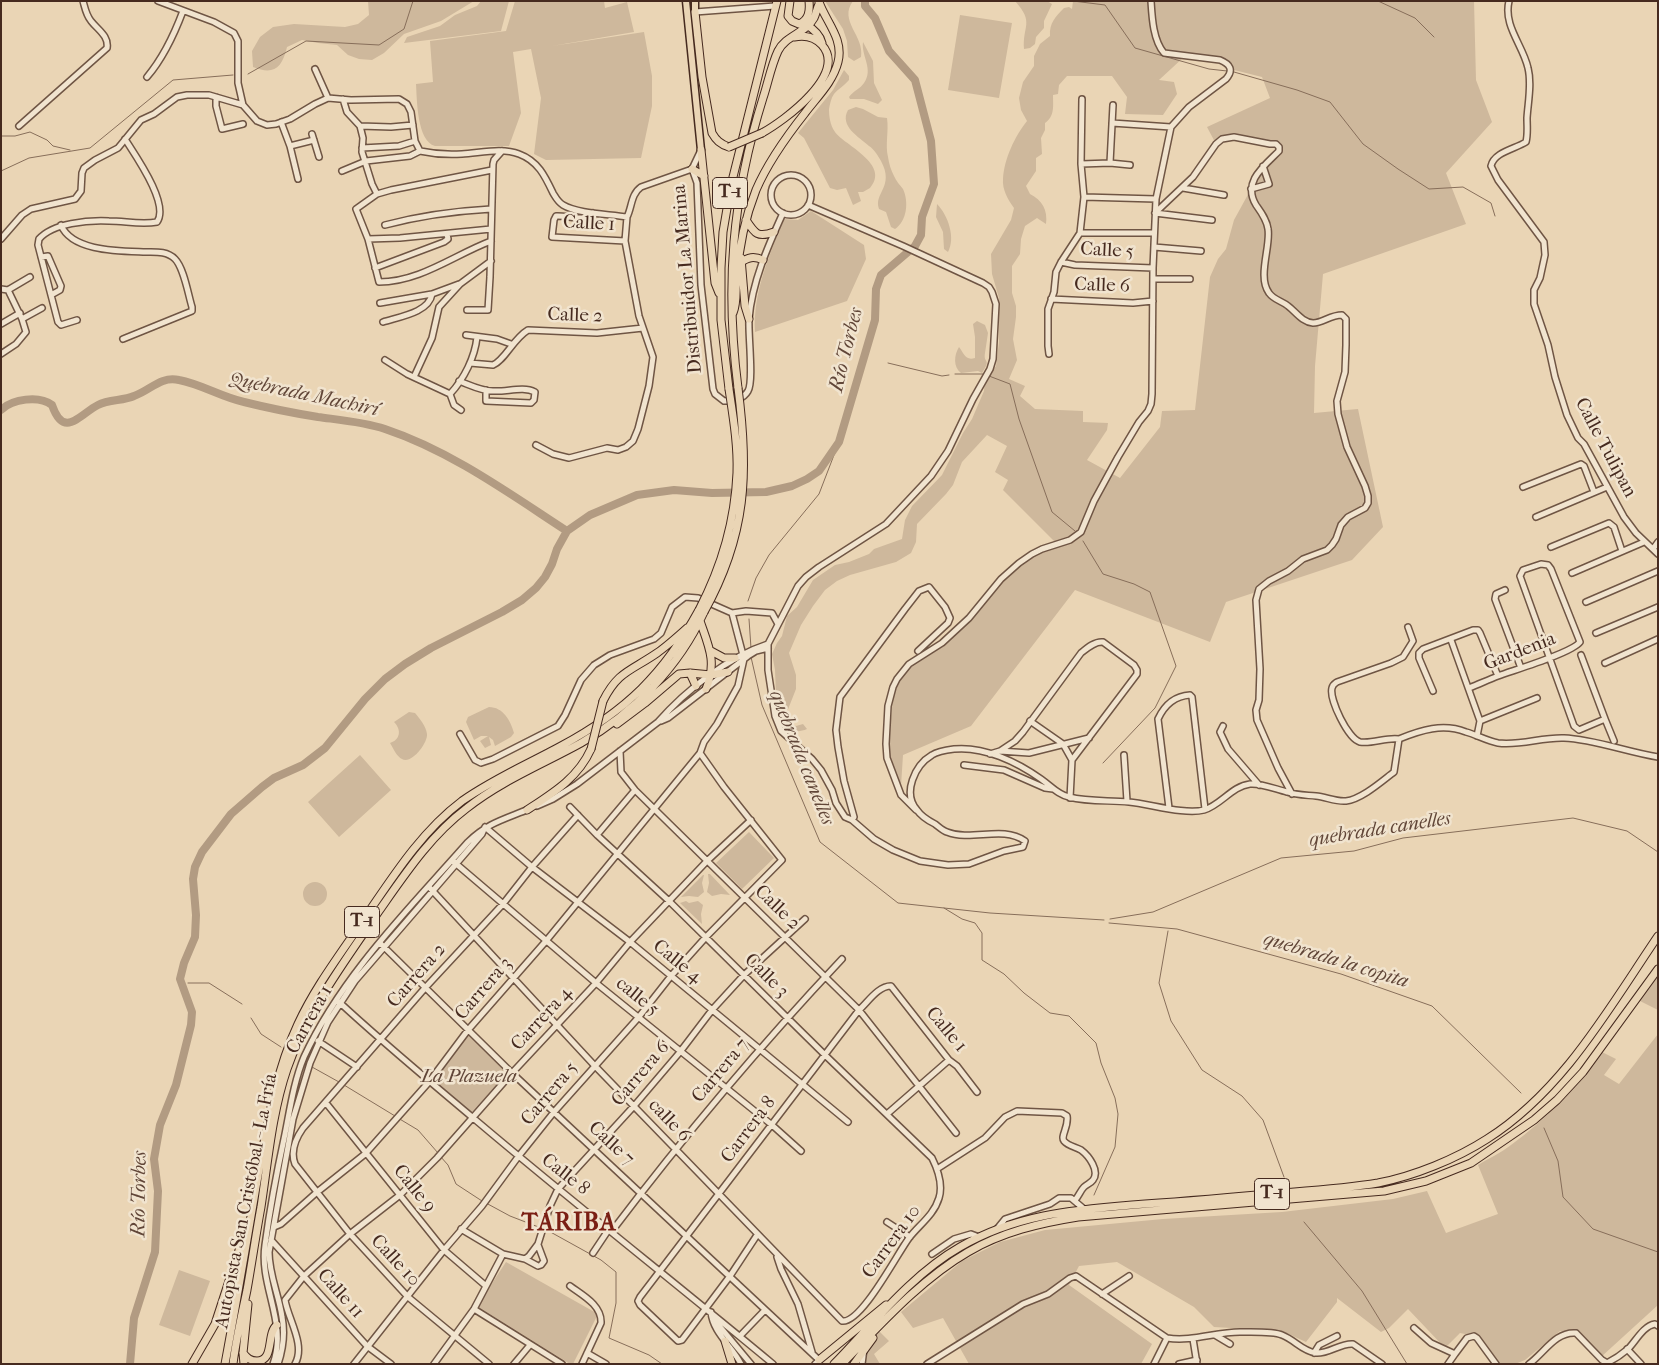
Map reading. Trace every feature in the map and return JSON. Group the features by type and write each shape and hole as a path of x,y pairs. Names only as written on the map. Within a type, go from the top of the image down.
{"highway":[{"path":"696,12 702,77 712,133 722,145 729,147 775,126 792,113 819,84 828,68 828,60 821,39 804,24 795,23 790,19 788,12 790,1"},
{"path":"732,316 731,292 734,230 744,170 754,126 778,51 788,40 794,37 804,24 808,15 809,1"},
{"path":"804,24 814,18 819,2"},
{"name":"Autopista San Cristóbal - La Fría","path":"225,1364 264,1136 274,1092 282,1063 298,1024 331,965 411,852 436,824 462,802 509,773 596,726 628,702 666,663 702,611 725,569 742,506 745,471 732,316 736,306 740,253 746,220 756,189 781,144 835,73 839,61 838,43 833,28 819,2"},
{"name":"Autopista San Cristóbal - La Fría","path":"233,1364 273,1125 287,1068 306,1026 328,986 416,858 439,832 467,807 488,792 568,750 616,720 638,701 669,669 686,646 700,622 708,593 720,563 733,508 737,473 736,447 721,320 722,247 727,207 776,4"},
{"path":"794,37 810,38 818,41 823,46"},
{"path":"701,150 715,283 721,297"},
{"path":"692,169 704,176"},
{"path":"746,220 753,231 758,234 765,235 774,232"},
{"path":"749,319 745,306 740,263 747,258 755,257 763,260"},
{"path":"700,622 711,651 712,662 711,675 706,689"},
{"path":"527,810 572,777 586,760 603,701 615,680 659,651 691,625"},
{"path":"711,651 724,658 735,658"},
{"path":"568,750 576,748 608,730 645,703 679,674 711,675 728,672"},
{"path":"690,673 696,686"},
{"name":"T-1","path":"834,1364 903,1293 943,1259 979,1237 996,1230 1038,1216 1084,1209 1324,1190 1378,1183 1412,1174 1453,1157 1487,1139 1517,1117 1552,1085 1591,1034 1658,936"},
{"name":"T-1","path":"842,1364 925,1283 963,1255 991,1240 1042,1224 1078,1217 1384,1191 1426,1181 1471,1163 1534,1120 1557,1100 1583,1072 1658,969"},
{"path":"1643,989 1658,979"},
{"path":"192,1364 205,1343 220,1311 251,1217"},
{"path":"244,1364 243,1353 249,1277"},
{"path":"817,1362 879,1310 903,1293"},
{"path":"854,1364 890,1316"},
{"path":"243,1353 250,1360 258,1361 265,1359 272,1331 277,1325"},
{"path":"725,1341 732,1364"}],"main road":[{"path":"686,1 701,150"},
{"path":"695,1 696,12"}],"street":[{"path":"19,126 107,48 108,42 90,19 83,1"},
{"path":"158,1 214,22 234,33 238,41 238,83 243,105 256,121 272,125 328,98 399,99 404,101 411,112 415,141 420,151"},
{"path":"168,4 175,1"},
{"path":"808,205 989,287 996,304 993,359 990,370 973,399 948,451 931,476 886,524 840,553 806,578 791,597 768,646 770,687 778,725 785,736 812,759 821,770 832,790 839,809 845,817 852,820 874,839 892,850 932,864 969,864 1004,851 1020,849 1025,844 1025,841 1020,837 1009,834 957,834 947,832 916,810 901,795 887,758 888,706 897,679 909,664 942,643 979,607 1001,579 1032,554 1070,540 1081,532 1094,501 1118,457 1151,404 1152,301 1156,199 1171,127 1189,108 1226,79 1231,69 1228,63 1220,60 1164,53 1157,40 1151,1"},
{"name":"Calle Tulipan","path":"1509,1 1508,13 1510,24 1525,56 1529,73 1528,133 1526,142 1498,155 1492,161 1491,166 1498,180 1544,242 1545,255 1540,278 1534,290 1534,304 1548,345 1555,377 1567,415 1578,438 1584,444 1624,517 1644,542 1658,554"},
{"path":"696,12 776,4"},
{"path":"147,77 164,55 183,11"},
{"path":"315,70 328,98"},
{"path":"1,239 22,215 31,209 76,198 81,192 84,168 118,148 141,120 154,114 177,97 197,94 216,97 243,105"},
{"path":"216,97 216,106 222,130 243,124"},
{"path":"343,99 347,112 360,126 363,138 362,148 372,184 378,194"},
{"path":"1049,354 1048,315 1054,292 1056,272 1080,232 1084,197 1081,164 1082,99"},
{"path":"1110,163 1113,106"},
{"path":"281,122 290,146 298,180"},
{"path":"1112,123 1171,127"},
{"path":"360,126 391,127 413,125"},
{"path":"290,146 313,137 319,157"},
{"path":"1155,213 1193,177 1216,144 1222,139 1234,137 1278,145 1279,151 1256,174 1251,188 1253,200 1264,216 1268,228 1269,238 1265,268 1266,289 1278,301 1287,305 1311,323 1319,322 1333,315 1342,315 1346,320 1345,372 1337,401 1338,414 1347,447 1368,496 1368,503 1365,508 1348,517 1341,525 1336,540 1327,550 1303,559 1288,571 1269,581 1259,589 1256,600 1260,669 1259,700 1256,710 1257,720 1278,768 1292,794"},
{"path":"77,320 61,325 58,322 38,239 43,234 61,225 107,220 156,222 160,212 156,194 125,139"},
{"path":"362,148 399,146 415,141"},
{"name":"Distribuidor La Marina","path":"701,150 692,169 697,184 702,294 713,389 719,398 724,401 743,397 748,391 751,378 748,345 749,319 755,287 763,260 783,213"},
{"path":"342,171 366,161 402,157 420,151 435,154 502,151 521,154 541,169 557,200 563,205 572,209 627,217"},
{"path":"467,310 488,310 492,170 494,160 502,151"},
{"path":"1081,164 1110,163 1130,165"},
{"path":"1251,188 1269,184 1263,166"},
{"path":"536,446 553,454 569,458 607,448 618,450 626,447 633,440 640,423 649,386 652,357 639,316 625,241 627,217 634,193 641,187 692,169"},
{"path":"491,241 414,276 388,282 379,282 368,239 356,209 378,194 492,170"},
{"path":"787,176 796,176 806,182 811,194 808,205 798,213 783,213 774,205 771,193 776,182 787,176"},
{"path":"1183,188 1224,195"},
{"path":"1084,197 1156,199"},
{"path":"385,225 414,218 461,211 492,209"},
{"name":"Calle 1","path":"593,212 588,217 583,218 556,216 552,237 625,241"},
{"path":"1155,213 1212,220"},
{"path":"61,225 65,233 82,243 104,249 164,253 176,260 181,267 192,311 123,339"},
{"path":"368,239 400,238 491,229"},
{"path":"1080,232 1154,233"},
{"path":"375,268 444,242 448,239 447,234"},
{"path":"1154,246 1201,252"},
{"path":"41,257 48,256 61,286 60,290 51,295"},
{"path":"414,377 432,338 439,306 460,284 490,261"},
{"name":"Calle 5","path":"1061,262 1075,265 1153,268"},
{"path":"1,289 8,290 30,277"},
{"path":"1154,279 1190,279"},
{"path":"380,303 432,294 460,284"},
{"path":"1,354 16,344 26,332 21,316 8,290"},
{"path":"383,322 419,309 428,302 432,294"},
{"name":"Calle 6","path":"1051,299 1152,301"},
{"path":"1,324 42,308"},
{"name":"Calle 2","path":"470,363 496,364 502,359 511,344 528,330 596,334 643,328"},
{"path":"466,334 497,339 511,344"},
{"path":"450,394 470,363 476,348 477,337"},
{"path":"385,360 414,377 450,394 454,405 461,410"},
{"path":"459,381 486,390 518,389 536,392 531,403 488,401 485,399 486,390"},
{"path":"1522,487 1581,464 1584,466 1594,492"},
{"path":"1536,517 1607,487"},
{"path":"1550,547 1609,523 1614,527 1622,551"},
{"path":"1572,573 1644,542"},
{"path":"1653,549 1658,542"},
{"name":"Gardenia","path":"1469,688 1572,649 1580,642 1548,565 1541,564 1523,570 1520,576 1550,657"},
{"path":"1586,602 1658,571"},
{"path":"852,820 854,817 841,768 836,730 840,697 919,591 929,587 945,607 950,618 948,623 918,651"},
{"path":"1505,590 1494,596 1521,668"},
{"path":"460,734 476,761 481,763 494,759 558,726 565,716 586,672 610,655 654,639 660,633 672,607 685,597 698,598 732,613 746,611 772,613 778,624"},
{"path":"1596,633 1658,607"},
{"path":"732,613 745,656"},
{"path":"1408,626 1413,641 1403,657 1337,682 1334,685 1332,691 1333,700 1345,728 1354,739 1360,742 1392,738 1399,739 1415,732 1449,727 1500,743 1549,738 1572,738 1658,757"},
{"path":"1433,690 1419,658 1419,653 1423,649 1452,640 1473,630 1478,630 1498,676"},
{"path":"1605,663 1658,639"},
{"path":"1452,640 1480,721 1478,736"},
{"path":"989,754 1000,751 1015,741 1080,653 1091,645 1101,642 1134,665 1137,674 1072,760 1070,798"},
{"path":"658,722 668,718 728,672 745,656 768,646"},
{"path":"1581,655 1614,741"},
{"path":"658,722 696,686 735,658 745,656"},
{"name":"Carrera 3","path":"274,1228 366,1154 429,1082 468,1030 578,903 617,853 700,754 704,742 717,724 738,686 745,656"},
{"path":"1550,657 1575,728 1580,730 1605,719"},
{"path":"1169,808 1158,719 1162,710 1172,701 1190,695 1192,697 1205,809"},
{"path":"1480,721 1537,698"},
{"path":"1030,721 1062,744 1072,760"},
{"name":"Carrera 1","path":"338,1001 385,948 454,862 482,834 485,827 564,794 658,722"},
{"path":"1223,726 1220,732 1226,744 1259,785"},
{"path":"1000,751 1029,753 1089,738"},
{"path":"916,810 911,795 916,771 931,755 942,751 956,749 975,750 1011,762 1029,771 1061,795 1070,798 1090,801 1128,802 1190,810 1205,809 1216,804 1232,792 1250,784 1292,794 1319,796 1332,800 1347,801 1353,799 1381,783 1394,772 1399,739"},
{"name":"Calle 2","path":"620,751 620,772 635,790 859,1010 956,1133"},
{"path":"700,754 751,820"},
{"path":"1124,755 1128,802"},
{"path":"964,765 1004,770 1045,788 1053,789"},
{"path":"597,835 635,790"},
{"name":"Calle 3","path":"570,807 932,1158 937,1169"},
{"name":"Carrera 2","path":"295,1164 292,1157 297,1136 303,1128 425,988 503,904 532,867 578,815"},
{"name":"Carrera 5","path":"354,1364 444,1250 482,1206 554,1112 638,1018 671,976 706,937 782,860 751,820"},
{"name":"Carrera 4","path":"297,1362 298,1348 295,1331 285,1302 304,1276 350,1234 400,1195 442,1153 512,1073 596,983 630,942 708,861 751,820"},
{"name":"Calle 4","path":"485,827 532,867 630,942 848,1122"},
{"name":"calle 5","path":"454,862 638,1018 772,1125 801,1151"},
{"name":"Carrera 1","path":"273,1364 278,1347 277,1325 264,1270 265,1247 282,1145 296,1082 304,1059 328,1022 338,1001 380,943 431,889"},
{"name":"calle 6","path":"431,889 472,936 514,977 594,1065 842,1322 846,1322"},
{"name":"Carrera 6","path":"525,1259 538,1245 550,1206 558,1189 634,1106 680,1052 712,1010 744,975 805,920"},
{"name":"Calle 7","path":"380,943 512,1073 730,1276 813,1355 817,1362"},
{"name":"Carrera 7","path":"593,1253 759,1048 842,959"},
{"name":"Calle 1","path":"891,986 949,1060 957,1066 978,1092"},
{"name":"Carrera 8","path":"706,1308 682,1340 678,1341 638,1301 859,1010 880,989 891,986"},
{"name":"Calle 8","path":"338,1001 429,1082 518,1157 712,1312 773,1364"},
{"path":"317,1040 357,1067"},
{"name":"Carrera 1","path":"278,1364 282,1348 283,1318 269,1264 271,1240 293,1119 317,1040"},
{"path":"887,1114 949,1060"},
{"name":"Calle 9","path":"326,1103 444,1250 486,1286"},
{"path":"937,1169 986,1138 1005,1117 1017,1111 1062,1113 1067,1116 1068,1122 1062,1140 1081,1150 1095,1170 1095,1176 1092,1181 1084,1187 1075,1200"},
{"name":"Calle 10","path":"295,1164 350,1234 408,1297 489,1364"},
{"name":"Carrera 10","path":"846,1322 860,1312 910,1238 933,1211 939,1198 940,1184 937,1169"},
{"path":"996,1230 1006,1219 1050,1204 1058,1198 1067,1197 1075,1200 1084,1209"},
{"path":"887,1222 910,1238"},
{"path":"461,1230 503,1254 525,1259 538,1266 544,1261 538,1245"},
{"path":"706,1308 730,1276 757,1234"},
{"path":"932,1254 954,1239 970,1234 979,1237"},
{"name":"Calle 11","path":"271,1240 367,1346 391,1364"},
{"path":"434,1364 474,1309 503,1254"},
{"path":"777,1255 781,1269 798,1304 813,1355"},
{"path":"928,1364 1023,1304 1048,1294 1074,1276 1167,1338 1178,1340 1193,1339 1214,1334 1239,1332 1281,1334 1302,1349 1314,1353 1320,1353 1341,1345 1353,1344 1382,1364"},
{"path":"1102,1294 1129,1276"},
{"path":"570,1286 589,1300 599,1310 601,1317 601,1322 582,1364"},
{"path":"474,1309 562,1364"},
{"path":"740,1336 765,1310"},
{"path":"712,1312 712,1319 718,1332 741,1364"},
{"path":"712,1319 751,1364"},
{"path":"1529,1364 1536,1362 1558,1338 1565,1333 1571,1332 1576,1333 1607,1363 1616,1359 1627,1349 1645,1328 1655,1324 1658,1326"},
{"path":"1414,1328 1430,1342 1455,1354"},
{"path":"1214,1334 1230,1344"},
{"path":"1314,1353 1319,1345 1337,1336"},
{"path":"1448,1364 1467,1338 1474,1336 1496,1364"},
{"path":"1154,1364 1167,1338"},
{"path":"1179,1364 1197,1362 1193,1339"},
{"path":"514,1364 530,1345"},
{"path":"862,1364 864,1349"},
{"path":"1627,1349 1641,1364"},
{"path":"587,1352 606,1364"}],"green space":[{"path":"368,1 474,1 441,21 404,34 384,53 372,60 359,59 348,55 337,45 302,40 287,47 282,61 276,68 266,70 253,67 252,51 260,37 273,27 294,24 345,27 358,24 369,15"},
{"path":"481,1 509,1 501,31 404,43 407,37 440,26 455,15 477,6"},
{"path":"515,1 604,1 605,8 627,2 634,32 552,46 644,32 652,76 652,106 641,158 546,160 534,154 541,98 531,49 513,52 521,113 509,146 435,146 429,143 421,128 419,119 416,84 433,82 430,41 506,31"},
{"path":"825,1 853,1 848,15 861,49 861,57 854,61 848,57 847,41 843,29"},
{"path":"1015,1 1047,1 1052,4 1044,21 1044,28 1036,37 1035,44 1030,48 1024,49 1026,20 1021,8"},
{"path":"1073,1 1474,1 1476,80 1492,122 1446,173 1466,224 1323,274 1315,366 1314,413 1358,409 1383,527 1352,560 1226,602 1210,642 1075,590 971,726 903,755 901,786 890,757 889,742 894,684 909,664 942,643 1001,579 1019,563 1057,544 1003,490 1008,480 995,472 1007,446 987,435 962,462 953,485 917,524 916,542 911,553 896,562 850,575 837,581 825,590 813,606 801,625 789,653 796,675 796,689 785,717 789,724 796,726 803,724 807,729 797,731 786,728 780,715 776,694 772,654 782,636 787,616 797,607 813,580 835,565 849,562 869,554 874,549 902,539 905,520 912,506 942,475 972,419 984,391 985,380 996,366 999,342 999,298 992,274 991,254 1011,220 1014,208 1003,187 1003,179 1005,164 1011,148 1027,121 1021,110 1019,98 1023,82 1034,66 1034,56 1040,44 1050,36 1054,20 1064,8 1069,7 1072,9","holes":["1185,56 1227,63 1230,69 1262,77 1270,98 1207,127 1216,144 1222,139 1233,139 1279,147 1279,151 1252,181 1251,189 1234,220 1226,249 1218,259 1210,277 1195,410 1162,411 1160,427 1120,478 1087,460 1107,430 1108,423 1083,422 1083,411 1035,409 1020,396 1025,386 1009,379 1017,360 1013,339 1016,306 1012,293 1012,266 1020,254 1021,239 1025,226 1037,218 1046,224 1046,214 1043,206 1038,199 1030,194 1026,186 1036,171 1036,158 1042,154 1041,138 1045,130 1045,123 1052,114 1053,95 1058,94 1059,85 1067,76 1112,76 1127,97 1125,114 1163,115 1177,94 1174,82 1159,80"]},
{"path":"960,15 1012,23 999,98 948,90"},
{"path":"863,42 873,61 874,83 882,100 878,104 864,99 850,99 849,97 867,78 868,68"},
{"path":"844,70 849,76 849,80 832,97 829,109 831,123 835,132 864,156 871,163 875,171 875,179 870,188 863,192 858,192 861,201 853,205 846,188 837,190 830,188 804,138 798,133 833,90"},
{"path":"856,107 878,117 887,118 889,162 895,178 903,189 906,200 906,211 899,226 895,229 891,227 886,212 879,209 879,198 886,177 881,161 873,149 851,131 846,121 848,110"},
{"path":"937,204 950,227 951,240 948,252 944,249 943,232 936,217"},
{"path":"811,211 864,245 866,259 847,301 755,332 759,288 784,219 798,220"},
{"path":"977,321 985,325 988,333 985,356 987,363 982,373 978,371 961,373 955,361 956,354 959,347 967,357 975,358 973,324"},
{"path":"489,707 498,709 506,716 514,733 511,737 495,746 493,740 489,737 491,745 485,748 480,741 488,736 481,736 474,740 466,722 468,717"},
{"path":"409,712 415,713 424,725 427,738 418,752 406,760 398,756 390,743 396,740 399,734 397,725 394,722"},
{"path":"360,755 391,790 339,837 308,802"},
{"path":"749,832 774,858 742,889 716,863"},
{"path":"708,874 730,895 712,896 707,892"},
{"path":"703,875 704,892 698,897 681,897"},
{"path":"315,882 324,885 327,894 324,903 315,906 306,903 303,894 306,885"},
{"path":"686,901 689,903 698,901 703,905 701,914 702,924 680,903"},
{"path":"1658,969 1658,1010 1640,1001 1643,989"},
{"name":"La Plazuela","path":"470,1034 509,1071 471,1113 432,1080"},
{"path":"1658,1034 1658,1305 1601,1357 1578,1335 1560,1331 1525,1360 1515,1364 1495,1363 1475,1336 1460,1333 1445,1348 1408,1309 1389,1328 1381,1332 1337,1298 1337,1302 1306,1342 1282,1331 1214,1327 1194,1307 1117,1262 1079,1266 1069,1285 1152,1344 1141,1364 969,1364 943,1318 913,1328 901,1312 962,1261 1000,1242 1045,1230 1163,1219 1282,1212 1393,1199 1427,1191 1446,1233 1498,1214 1478,1165 1507,1148 1537,1124 1571,1090 1602,1052 1616,1059 1604,1075 1619,1084"},
{"path":"506,1262 598,1314 573,1364 570,1364 477,1306"},
{"path":"179,1270 210,1281 190,1336 159,1325"},
{"path":"878,1330 889,1341 874,1354 880,1364 845,1364"}],"waterway":[{"path":"248,74 306,41 379,45 404,29 413,1"},
{"name":"Río Torbes","path":"130,1364 134,1318 155,1252 158,1191 154,1159 160,1125 176,1085 191,1025 192,1012 180,979 184,963 195,937 196,915 193,879 195,867 202,852 231,814 274,778 303,765 325,748 365,699 385,679 405,664 431,648 522,600 545,577 567,531 590,515 637,495 674,490 712,493 766,492 792,486 819,471 839,442 875,320 876,289 881,275 915,246 921,235 922,217 934,184 931,141 915,80 889,51 875,18 865,6 865,1"},
{"path":"1073,1 1105,5 1135,48 1209,69 1227,71"},
{"path":"1378,1 1415,18 1434,37"},
{"path":"1234,72 1297,90 1330,102 1363,144 1398,169 1429,189 1463,187 1491,203 1495,216"},
{"path":"1,171 29,158 90,148 173,80 233,75"},
{"path":"1,136 15,136 30,132 47,140 53,146 70,150"},
{"path":"888,363 942,376 949,375"},
{"path":"955,374 985,374"},
{"path":"989,376 1010,384 1019,419 1052,512 1075,531"},
{"name":"Quebrada Machirí","path":"1,410 19,401 40,400 52,405 62,421 67,423 73,422 102,403 130,398 166,380 179,380 244,402 299,414 369,425 409,438 457,461 567,531"},
{"name":"quebrada canelles","path":"748,601 756,578 769,555 819,494 839,442"},
{"path":"1083,541 1103,574 1134,584 1150,592 1176,666 1155,708 1103,763"},
{"name":"quebrada canelles","path":"749,619 751,648"},
{"name":"quebrada canelles","path":"751,657 762,705 820,842 898,903 990,913 1104,920"},
{"name":"quebrada canelles","path":"1110,919 1153,912 1281,858 1354,851 1403,838 1573,818 1627,831 1658,852"},
{"path":"944,908 962,919 975,923 982,933 982,960 1004,974 1024,993 1050,1013 1069,1016 1096,1043 1101,1063 1115,1098 1118,1114 1115,1147 1094,1195"},
{"name":"quebrada la copita","path":"1109,923 1177,929 1341,974 1432,1006 1521,1093"},
{"path":"1168,931 1159,983 1171,1021 1202,1070 1242,1096 1263,1120 1284,1177"},
{"path":"188,983 209,983 242,1004"},
{"path":"251,1018 261,1034 281,1047"},
{"path":"312,1067 339,1082"},
{"path":"344,1085 395,1116"},
{"path":"398,1118 418,1130 438,1153"},
{"name":"quebrada la copita","path":"1544,1128 1558,1161 1563,1197 1593,1229 1658,1252"},
{"path":"440,1156 448,1165 456,1184 482,1201"},
{"path":"486,1203 510,1216 541,1228"},
{"path":"1304,1222 1362,1291 1407,1364"},
{"path":"545,1229 601,1260 616,1272 616,1303 609,1338 649,1355 662,1364"}],"district":[{"name":"TÁRIBA","path":"569,1224"}]}
